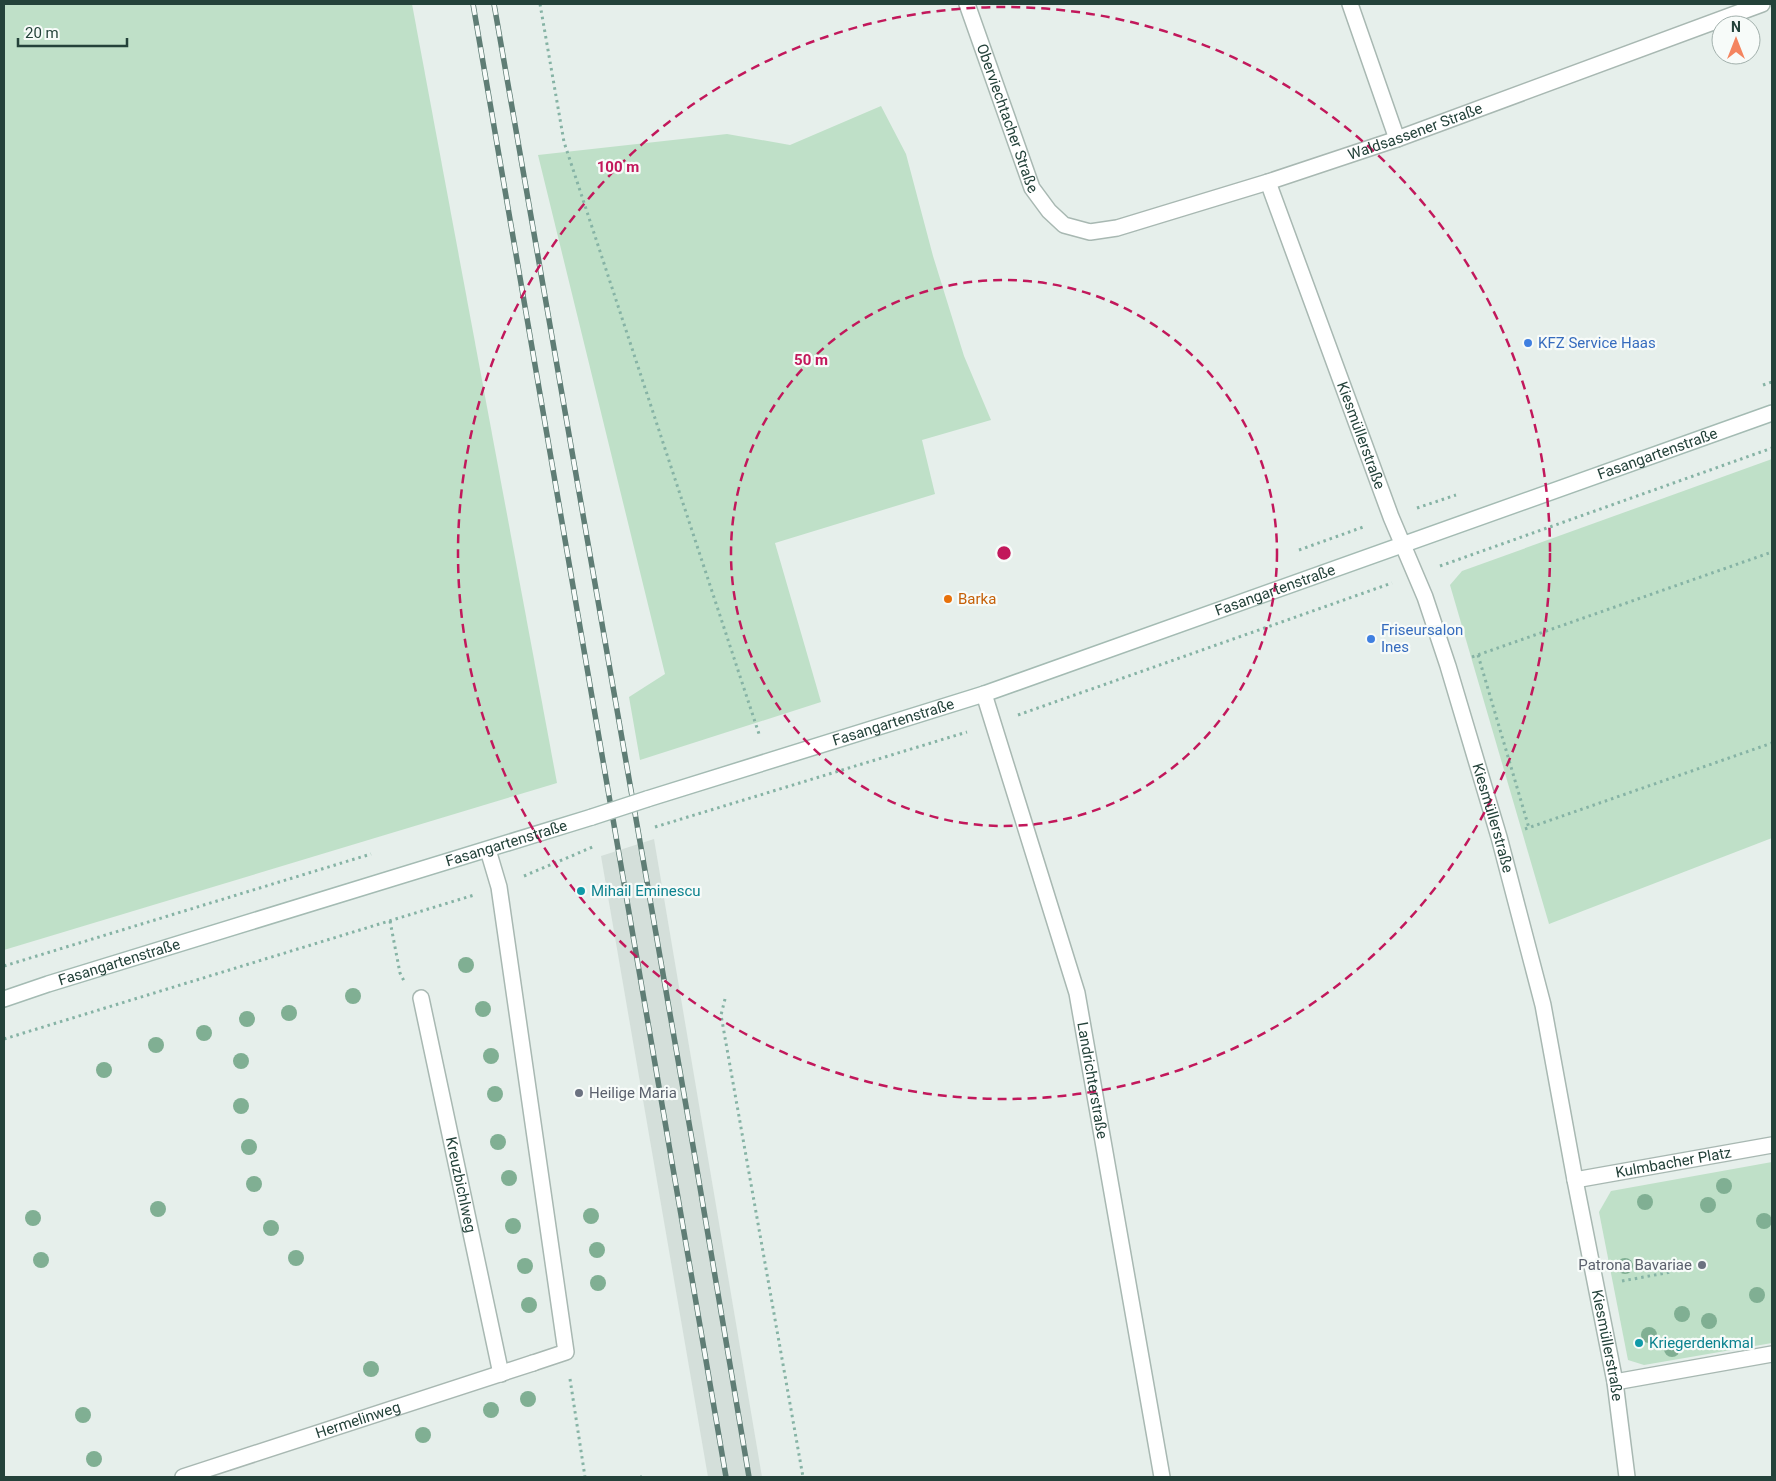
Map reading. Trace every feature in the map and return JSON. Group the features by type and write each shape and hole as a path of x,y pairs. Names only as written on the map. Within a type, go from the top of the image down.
{"street":[{"name":"Oberviechtacher Straße","path":"966,4 1032,188 1049,212 1064,225"},
{"path":"1350,4 1397,139"},
{"name":"Waldsassener Straße","path":"1064,225 1090,232 1117,228 1268,182 1397,139 1762,4"},
{"name":"Kiesmüllerstraße","path":"1268,182 1391,517 1417,575 1448,666 1499,837 1543,1006 1615,1382 1627,1477"},
{"name":"Fasangartenstraße","path":"4,999 592,818 646,799 984,694 1772,413"},
{"name":"Landrichterstraße","path":"984,694 1077,993 1162,1477"},
{"path":"488,850 500,893 566,1352"},
{"name":"Kreuzbichlweg","path":"421,998 501,1374"},
{"name":"Kulmbacher Platz","path":"1575,1180 1772,1145"},
{"name":"Hermelinweg","path":"183,1477 566,1352"},
{"path":"1615,1382 1772,1354"}],"path":[{"path":"540,4 564,142 760,737"},
{"path":"1763,386 1772,382"},
{"path":"652,828 993,724 1772,448"},
{"path":"1297,551 1464,492"},
{"path":"1448,666 1772,552"},
{"path":"1478,655 1529,828"},
{"path":"751,740 767,734"},
{"path":"1499,837 1772,743"},
{"path":"4,1039 390,920 500,893 598,845"},
{"path":"4,966 375,853"},
{"path":"390,920 400,973 406,985 421,998"},
{"path":"725,999 721,1015 802,1477"},
{"path":"1597,1286 1671,1272"},
{"path":"566,1352 585,1477"}],"shaded area":[{"path":"654,839 762,1477 708,1477 601,856"}],"green space":[{"path":"4,4 412,4 557,783 4,950"},
{"path":"881,106 906,154 933,256 964,356 991,420 922,440 935,494 775,543 821,702 640,760 629,697 665,674 538,155 727,134 790,145"},
{"path":"1772,459 1772,838 1549,924 1450,585 1462,571"},
{"path":"1772,1162 1772,1343 1644,1365 1628,1360 1599,1212 1611,1191"}],"railway":[{"path":"473,4 726,1477"},
{"path":"494,4 749,1477"}],"place":[{"name":"KFZ Service Haas","path":"1528,343"},
{"name":"Barka","path":"948,599"},
{"name":"Friseursalon Ines","path":"1371,639"},
{"name":"Mihail Eminescu","path":"581,891"},
{"name":"Heilige Maria","path":"579,1093"},
{"name":"Patrona Bavariae","path":"1702,1265"},
{"name":"Kriegerdenkmal","path":"1639,1343"}]}
